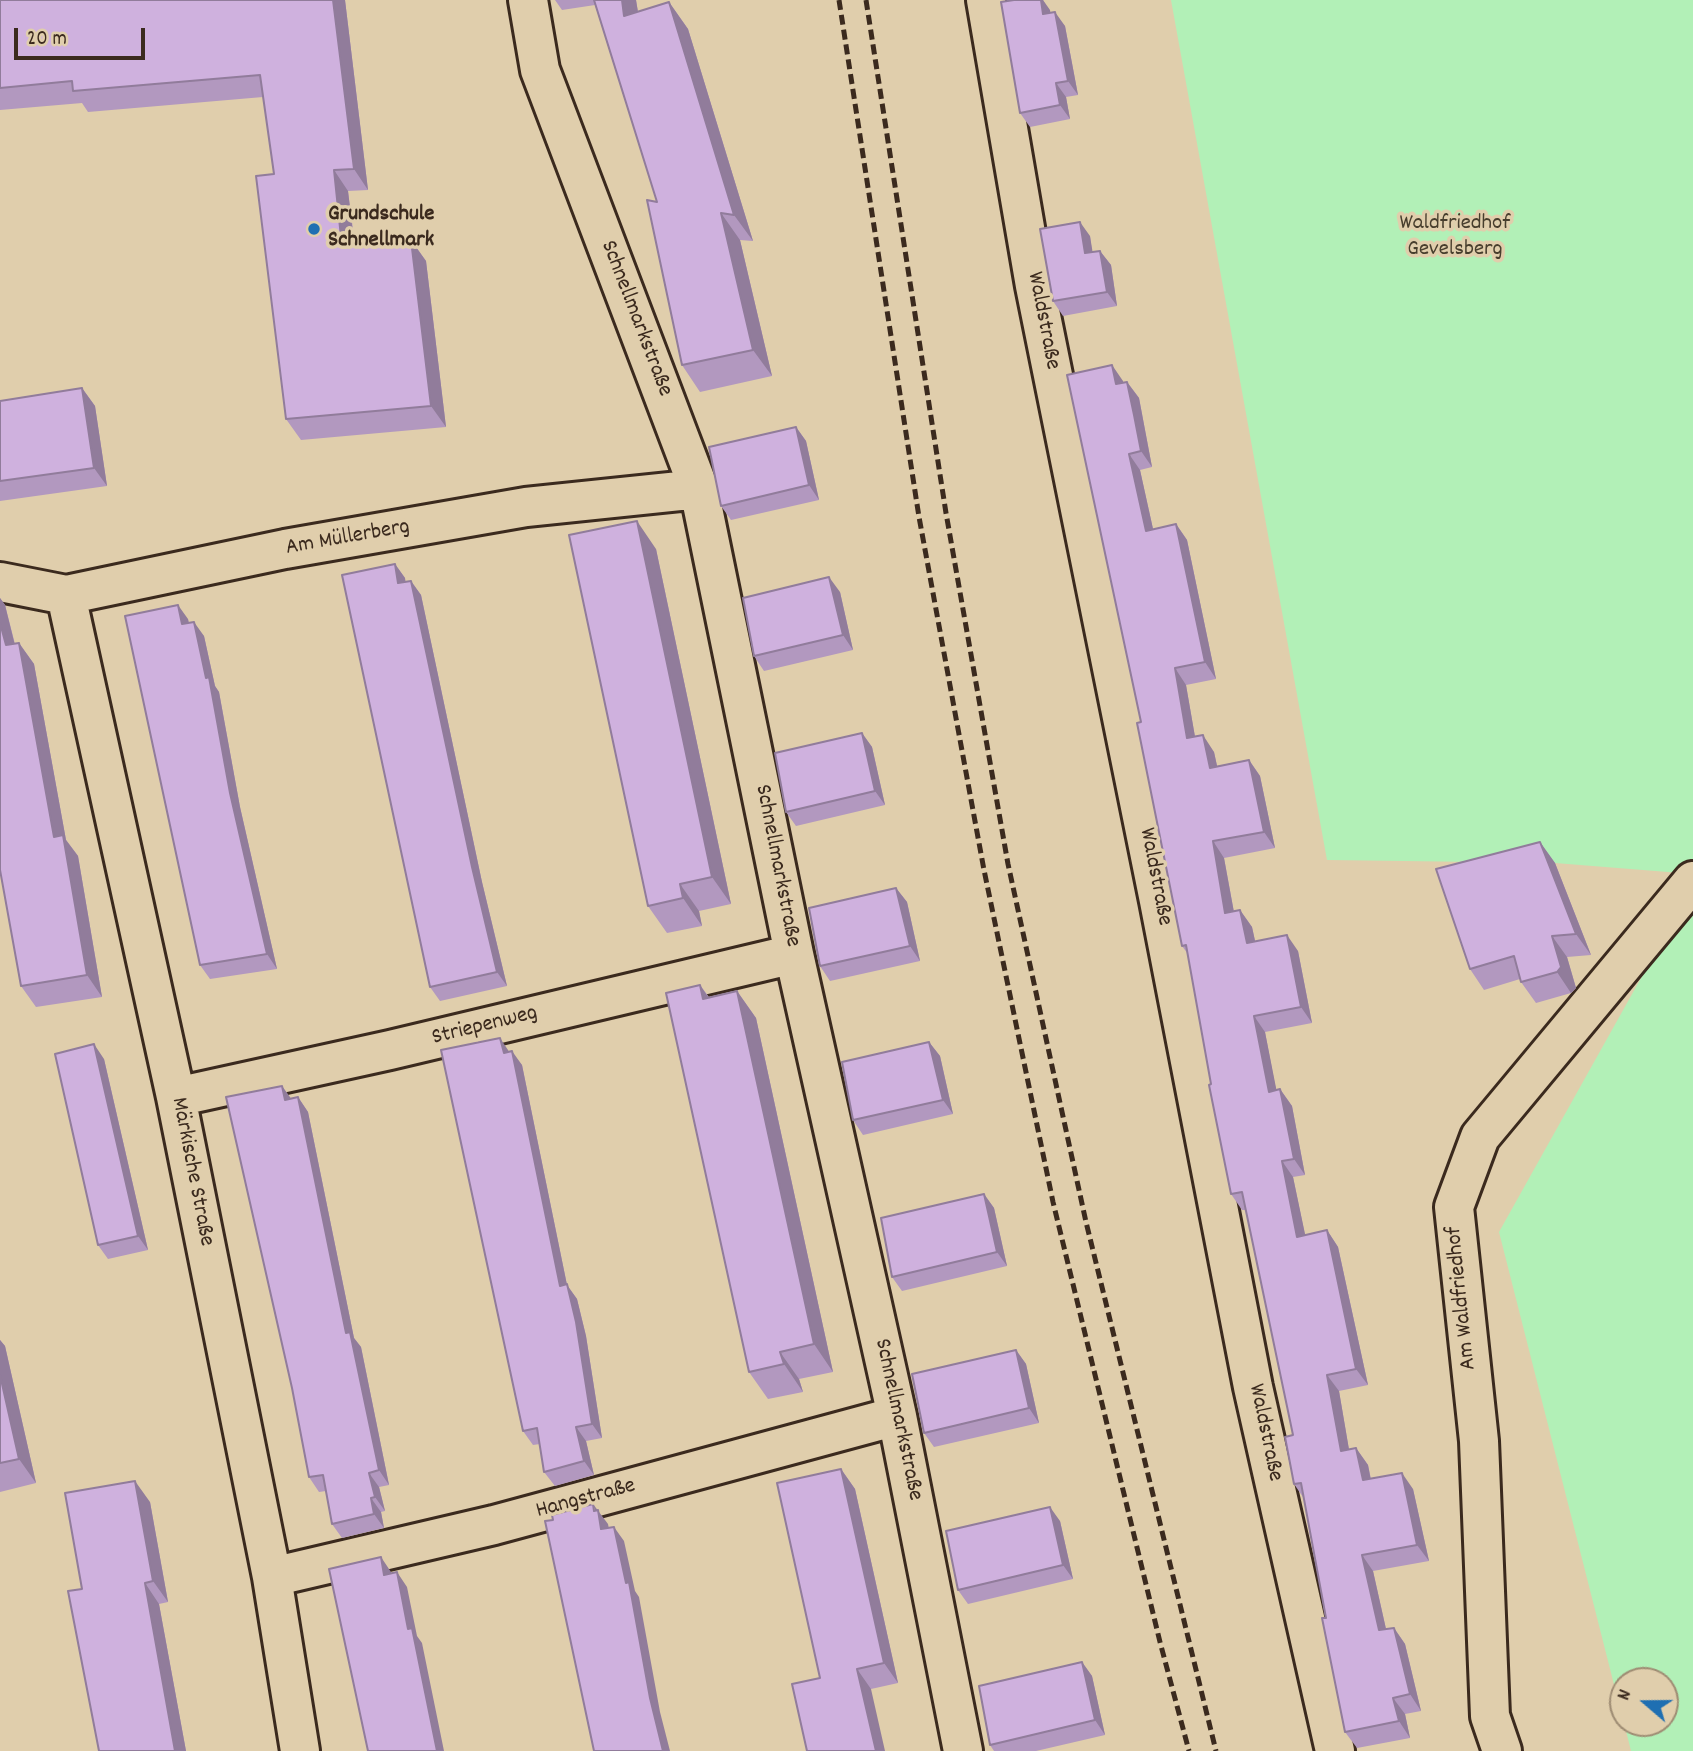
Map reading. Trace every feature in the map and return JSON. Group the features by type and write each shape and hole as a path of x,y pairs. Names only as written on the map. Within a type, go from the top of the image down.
{"street":[{"name":"Schnellmarkstraße","path":"528,0 540,70 699,489 794,954 897,1416 963,1751"},
{"name":"Waldstraße","path":"986,0 1035,286 1159,901 1253,1387 1335,1751"},
{"name":"Am Müllerberg","path":"0,582 66,595 285,549 526,507 699,489"},
{"name":"Märkische Straße","path":"66,595 176,1097 272,1577 300,1751"},
{"name":"Am Waldfriedhof","path":"1502,1751 1490,1716 1479,1441 1454,1207 1480,1137 1693,881"},
{"name":"Striepenweg","path":"176,1097 390,1050 794,954"},
{"name":"Hangstraße","path":"272,1577 494,1525 897,1416"}],"green space":[{"name":"Waldfriedhof Gevelsberg","path":"1171,0 1693,0 1693,874 1555,863 1327,860"},
{"path":"1693,885 1693,1751 1631,1751 1628,1737 1679,1737 1679,1667 1610,1667 1499,1232"}],"building":[{"name":"Grundschule Schnellmark","path":"0,0 333,0 354,169 334,170 342,247 411,240 431,406 286,419 256,176 274,174 260,75 73,91 72,81 0,88"},
{"path":"594,0 622,0 624,16 669,2 734,215 721,213 753,350 682,365 647,200 657,202"},
{"path":"1041,0 1043,14 1055,12 1068,81 1056,83 1060,105 1020,113 1001,2"},
{"path":"1080,222 1085,253 1100,251 1107,292 1053,301 1040,229"},
{"path":"1112,365 1116,384 1127,382 1134,415 1141,451 1129,454 1146,531 1176,524 1205,662 1175,668 1187,738 1203,735 1210,768 1249,760 1264,832 1213,841 1225,913 1240,910 1247,943 1287,935 1301,1007 1254,1016 1269,1092 1280,1089 1294,1159 1282,1161 1297,1237 1327,1230 1356,1369 1327,1375 1341,1451 1356,1448 1363,1480 1402,1473 1417,1545 1362,1555 1379,1630 1394,1628 1410,1694 1393,1698 1399,1721 1345,1732 1322,1618 1326,1618 1301,1483 1294,1484 1285,1437 1293,1435 1242,1192 1231,1194 1209,1085 1211,1084 1186,945 1182,946 1137,723 1141,722 1067,375"},
{"path":"82,388 94,468 0,481 0,401"},
{"path":"796,427 809,485 721,506 709,447"},
{"path":"637,521 712,877 680,884 683,898 648,906 569,535"},
{"path":"395,564 398,583 411,581 497,972 430,987 342,575"},
{"path":"829,577 843,635 754,656 743,598"},
{"path":"178,605 182,624 194,622 206,678 209,677 230,793 267,954 200,965 125,616"},
{"path":"0,623 6,645 19,643 54,837 63,835 87,975 21,986 0,870"},
{"path":"862,733 875,791 786,812 775,753"},
{"path":"1540,842 1576,934 1552,936 1561,967 1557,972 1521,982 1514,956 1470,969 1436,869"},
{"path":"896,888 910,946 820,966 809,908"},
{"path":"700,985 703,999 737,991 814,1344 780,1352 784,1364 749,1372 666,993"},
{"path":"500,1038 504,1053 512,1051 560,1286 567,1284 576,1322 592,1424 576,1427 584,1461 544,1472 537,1428 523,1431 441,1050"},
{"path":"929,1042 943,1100 853,1120 842,1062"},
{"path":"94,1044 138,1236 98,1245 55,1054"},
{"path":"282,1086 285,1100 298,1097 346,1333 350,1332 379,1470 369,1473 375,1497 371,1498 374,1514 332,1524 323,1475 309,1477 292,1388 226,1097"},
{"path":"984,1194 997,1252 892,1277 881,1218"},
{"path":"1016,1350 1029,1408 924,1433 912,1374"},
{"path":"0,1375 19,1459 0,1463"},
{"path":"841,1469 884,1663 857,1669 876,1751 807,1751 792,1684 820,1678 777,1483"},
{"path":"135,1481 153,1581 145,1583 175,1751 99,1751 68,1591 82,1589 65,1493"},
{"path":"593,1504 594,1511 598,1510 601,1529 614,1527 626,1583 629,1582 650,1698 663,1751 594,1751 545,1521 553,1520 552,1515"},
{"path":"1050,1507 1063,1565 958,1590 946,1531"},
{"path":"381,1557 384,1575 397,1572 408,1629 412,1628 437,1751 368,1751 329,1569"},
{"path":"1082,1662 1095,1720 990,1745 979,1686"}],"railway":[{"path":"839,0 919,517 984,870 1053,1202 1189,1751"},
{"path":"866,0 946,513 1008,864 1086,1222 1216,1751"}],"place":[{"name":"Grundschule Schnellmark","path":"314,229"}]}
